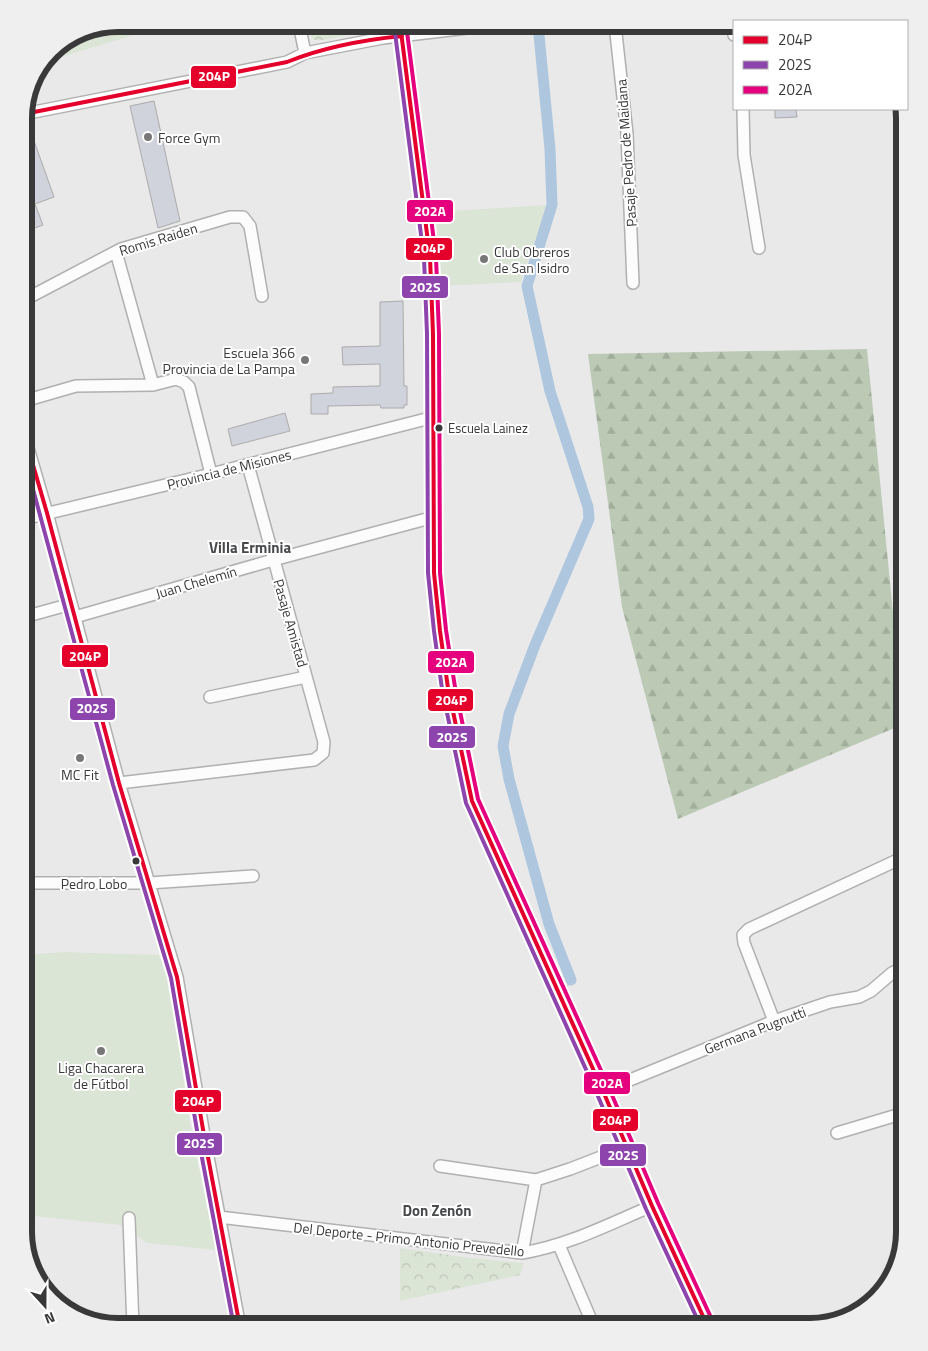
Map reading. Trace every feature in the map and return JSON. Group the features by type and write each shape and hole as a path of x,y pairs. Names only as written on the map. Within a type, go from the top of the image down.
{"street":[{"path":"301,32 306,53"},
{"path":"401,32 430,257 433,334 434,573 437,610 462,759 472,801 704,1318"},
{"path":"33,112 287,62 306,53 383,38 431,32"},
{"name":"Pasaje Pedro de Maidana","path":"616,33 627,134 633,283"},
{"path":"743,110 744,155 759,248"},
{"name":"Romis Raiden","path":"33,295 121,248 230,217 243,217 250,226 262,296"},
{"path":"116,252 154,385"},
{"path":"33,398 76,386 154,385 176,379 184,382 189,387 211,474"},
{"name":"Provincia de Misiones","path":"33,517 248,465 434,417"},
{"path":"33,464 119,784 177,977 238,1318"},
{"name":"Pasaje Amistad","path":"119,784 314,760 322,753 324,742 248,465"},
{"name":"Juan Chelemín","path":"75,617 273,560 434,517"},
{"path":"33,615 71,604"},
{"path":"210,697 306,677"},
{"path":"774,1021 744,943 743,935 749,929 896,861"},
{"name":"Pedro Lobo","path":"32,883 149,883 253,876"},
{"name":"Germana Pugnutti","path":"603,1091 774,1021 830,1002 858,997 870,991 896,971"},
{"path":"837,1133 896,1115"},
{"path":"440,1166 536,1180 627,1147"},
{"path":"522,1253 536,1180"},
{"name":"Del Deporte - Primo Antonio Prevedello","path":"219,1217 522,1253 559,1245 652,1206"},
{"path":"129,1218 133,1318"},
{"path":"559,1245 590,1318"}],"green space":[{"path":"141,32 58,58 76,44 91,37 108,33"},
{"path":"362,32 323,40 314,40 309,33"},
{"name":"Club Obreros de San Isidro","path":"547,205 521,282 442,286 435,212"},
{"path":"867,349 896,643 896,727 678,819 622,607 588,354"},
{"name":"Liga Chacarera de Fútbol","path":"64,952 159,955 168,977 190,1124 216,1250 147,1243 120,1225 32,1216 32,954"},
{"path":"400,1248 524,1263 520,1275 400,1301"}],"building":[{"path":"154,101 180,221 158,228 130,106"},
{"path":"775,110 796,110 797,117 775,118"},
{"path":"33,138 54,197 35,204 43,225 33,229"},
{"path":"403,301 404,386 407,386 407,405 404,405 404,408 381,408 380,405 328,406 328,414 311,414 311,394 333,393 333,387 380,386 380,364 343,365 342,347 380,346 380,302"},
{"path":"285,413 290,431 232,446 228,429"}],"waterway":[{"path":"539,35 550,149 552,205 527,286 550,391 588,507 589,519 535,645 509,714 503,746 509,779 549,924 571,980"}],"transit line":[{"name":"202S","path":"395,32 424,258 427,334 428,573 442,689 466,803 597,1094 646,1209 697,1318"},
{"name":"204P","path":"401,32 430,257 433,334 434,573 448,688 472,801 704,1318"},
{"name":"202A","path":"407,32 436,257 439,334 440,573 455,687 478,799 711,1318"},
{"name":"204P","path":"33,112 287,62 343,45 402,36"},
{"name":"204P","path":"33,464 119,783 177,977 238,1318"},
{"name":"202S","path":"33,488 113,785 171,978 199,1142 232,1318"}],"place":[{"name":"Force Gym","path":"148,137"},
{"name":"Club Obreros de San Isidro","path":"484,259"},
{"name":"Escuela 366 Provincia de La Pampa","path":"305,360"},
{"name":"Escuela Lainez","path":"439,428"},
{"name":"MC Fit","path":"80,758"},
{"name":"Liga Chacarera de Fútbol","path":"101,1051"}],"district":[{"name":"Villa Erminia","path":"250,547"},
{"name":"Don Zenón","path":"437,1210"}]}
